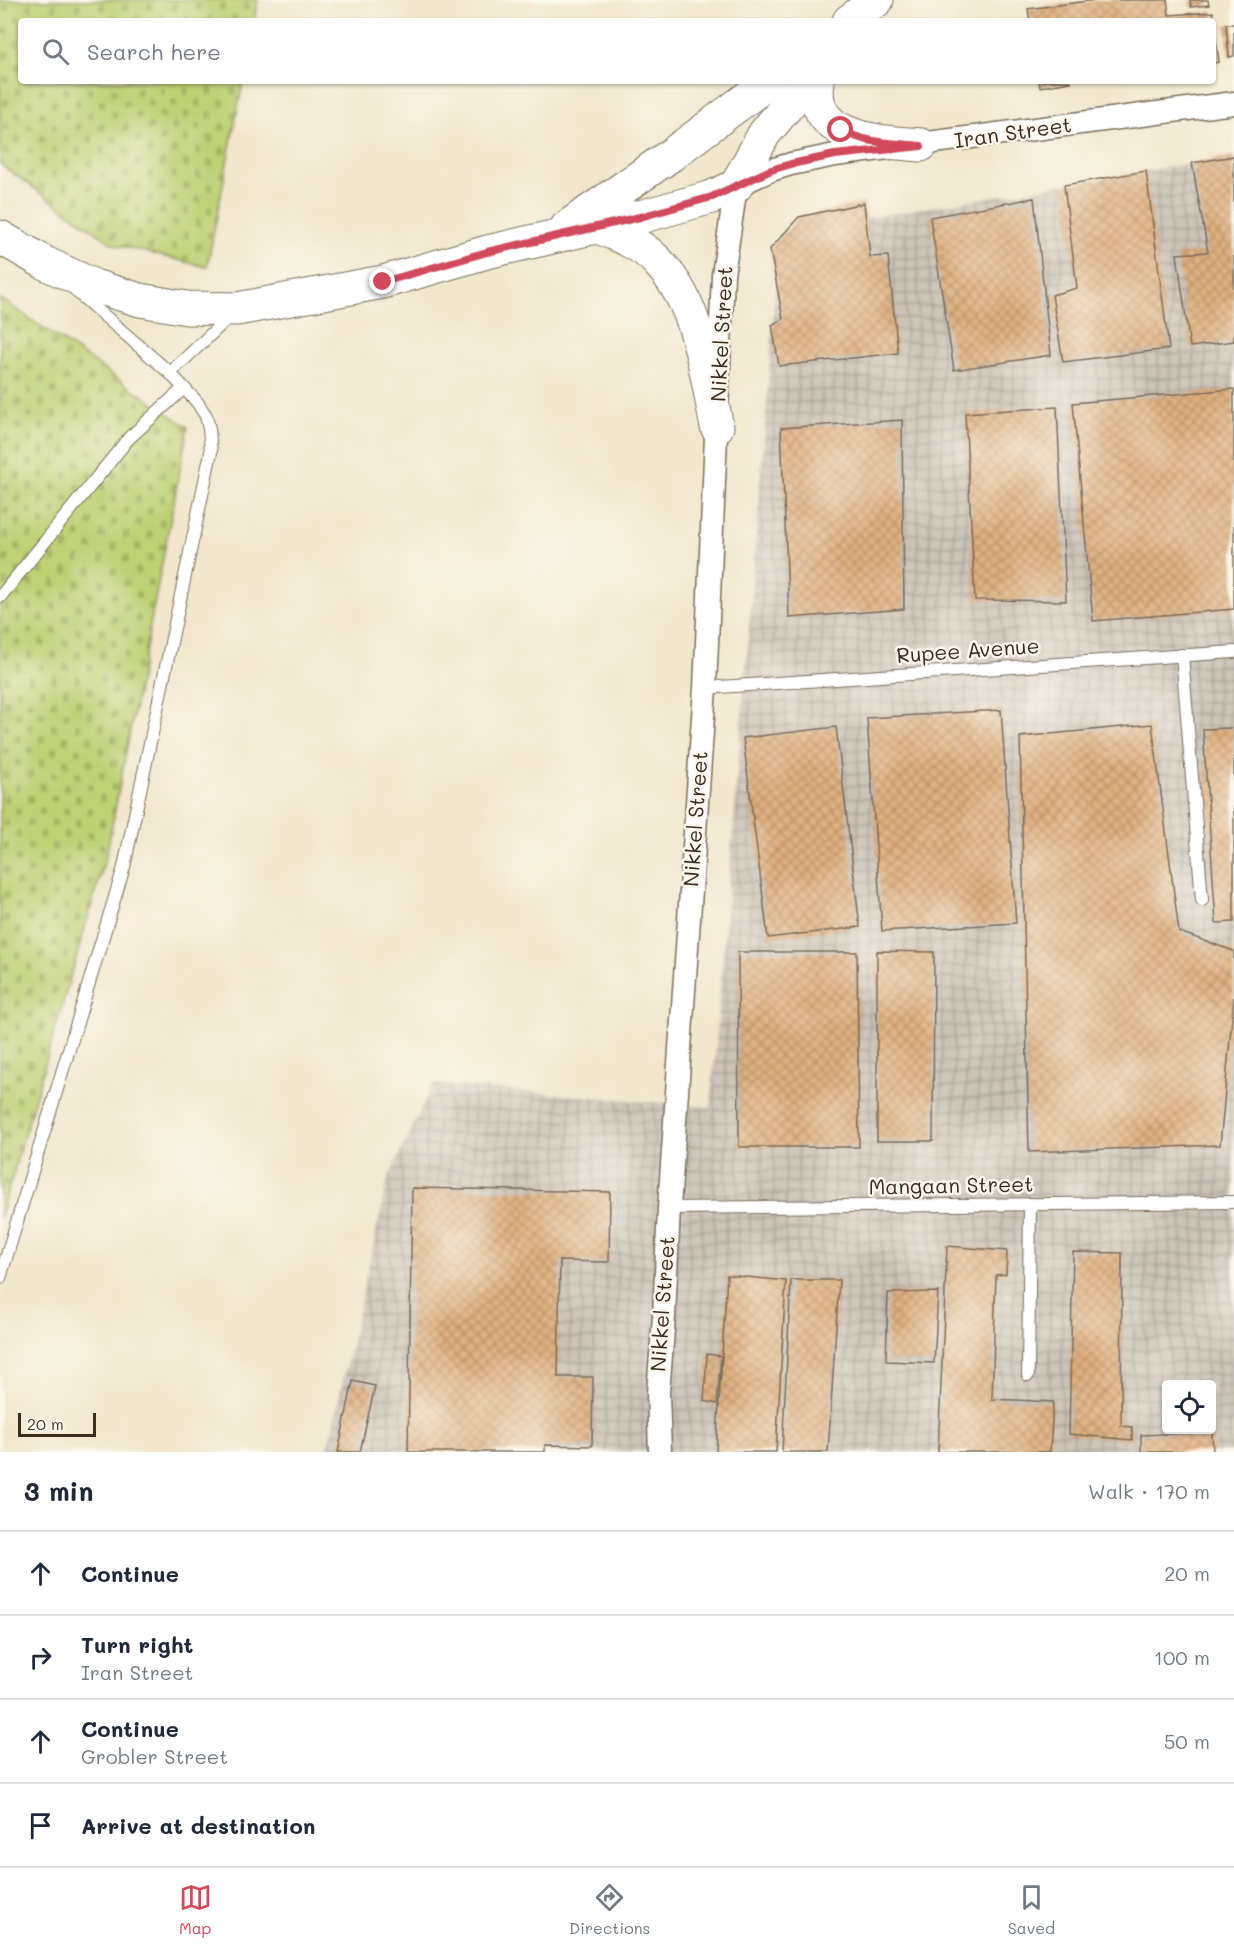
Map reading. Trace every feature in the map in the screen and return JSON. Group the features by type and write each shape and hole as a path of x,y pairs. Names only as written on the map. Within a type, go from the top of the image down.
{"main road":[{"path":"853,18 877,0"},
{"path":"865,18 883,0"},
{"path":"552,237 671,155 766,84"},
{"path":"736,186 764,134 806,84"},
{"path":"818,84 819,105 826,116 841,130 853,137 872,141 921,146"},
{"name":"Iran Street","path":"0,237 45,263 94,286 140,300 187,308 237,309 383,282 487,252 598,227 712,197 736,186"},
{"path":"598,227 642,248 654,258 678,289 697,331 717,427"}],"street":[{"name":"Iran Street","path":"736,186 771,170 835,155 921,146 1234,103"},
{"name":"Nikkel Street","path":"660,1452 658,1393 705,688 723,275 736,186"}],"lane":[{"path":"0,1278 124,867 211,452 206,416 184,388 45,263"},
{"path":"170,373 237,309"},
{"path":"0,597 129,438 184,388"},
{"name":"Rupee Avenue","path":"705,688 1234,652"},
{"path":"1182,656 1202,900"},
{"name":"Mangaan Street","path":"669,1208 1234,1202"},
{"path":"1028,1376 1030,1204"}],"shaded area":[{"path":"1234,156 1234,1452 327,1452 388,1179 433,1084 711,1107 777,273 829,224"}],"green space":[{"path":"0,0 258,0 255,18 18,18 18,84 242,84 207,267 113,244 0,164"},
{"path":"0,298 188,427 107,852 0,1218"}],"building":[{"path":"1096,0 1167,0 1169,15 1213,12 1214,18 1030,18 1028,9"},
{"path":"1190,0 1208,0 1209,5 1191,7"},
{"path":"1226,24 1234,24 1234,56 1229,57"},
{"path":"1216,42 1219,62 1216,62"},
{"path":"1040,84 1059,84 1040,87"},
{"path":"1234,156 1234,341 1190,347 1177,254 1208,252 1192,163"},
{"path":"1146,171 1169,349 1063,362 1052,295 1077,288 1064,185"},
{"path":"1034,198 1051,355 954,370 930,217"},
{"path":"864,203 870,257 888,256 898,353 779,366 772,325 783,319 770,249 799,217"},
{"path":"1234,389 1234,609 1093,621 1073,403"},
{"path":"1057,407 1066,601 975,600 965,413"},
{"path":"902,420 904,609 789,618 781,428"},
{"path":"1001,710 1016,923 882,931 867,718"},
{"path":"1152,724 1179,932 1234,951 1234,996 1220,1145 1029,1152 1020,737"},
{"path":"836,727 860,927 768,938 743,738"},
{"path":"1234,728 1234,922 1216,923 1203,729"},
{"path":"877,951 934,952 933,1141 877,1141"},
{"path":"738,952 857,952 859,1147 739,1147"},
{"path":"412,1188 610,1192 609,1262 560,1261 558,1377 593,1377 592,1446 545,1445 545,1452 408,1452"},
{"path":"947,1246 1007,1251 1006,1274 996,1275 992,1399 1053,1402 1050,1452 938,1452"},
{"path":"1073,1252 1122,1253 1121,1426 1132,1427 1132,1440 1069,1434"},
{"path":"727,1275 786,1281 776,1452 716,1452"},
{"path":"791,1280 839,1280 828,1452 782,1452"},
{"path":"938,1292 934,1363 886,1361 888,1293"},
{"path":"707,1354 721,1356 717,1404 704,1401"},
{"path":"353,1381 375,1386 360,1452 338,1452"},
{"path":"1212,1434 1213,1452 1141,1452 1141,1435"}],"route":[{"path":"383,282 487,252 640,217 712,197 771,170 791,164 835,155 921,146 872,141 853,137 841,130"}]}
